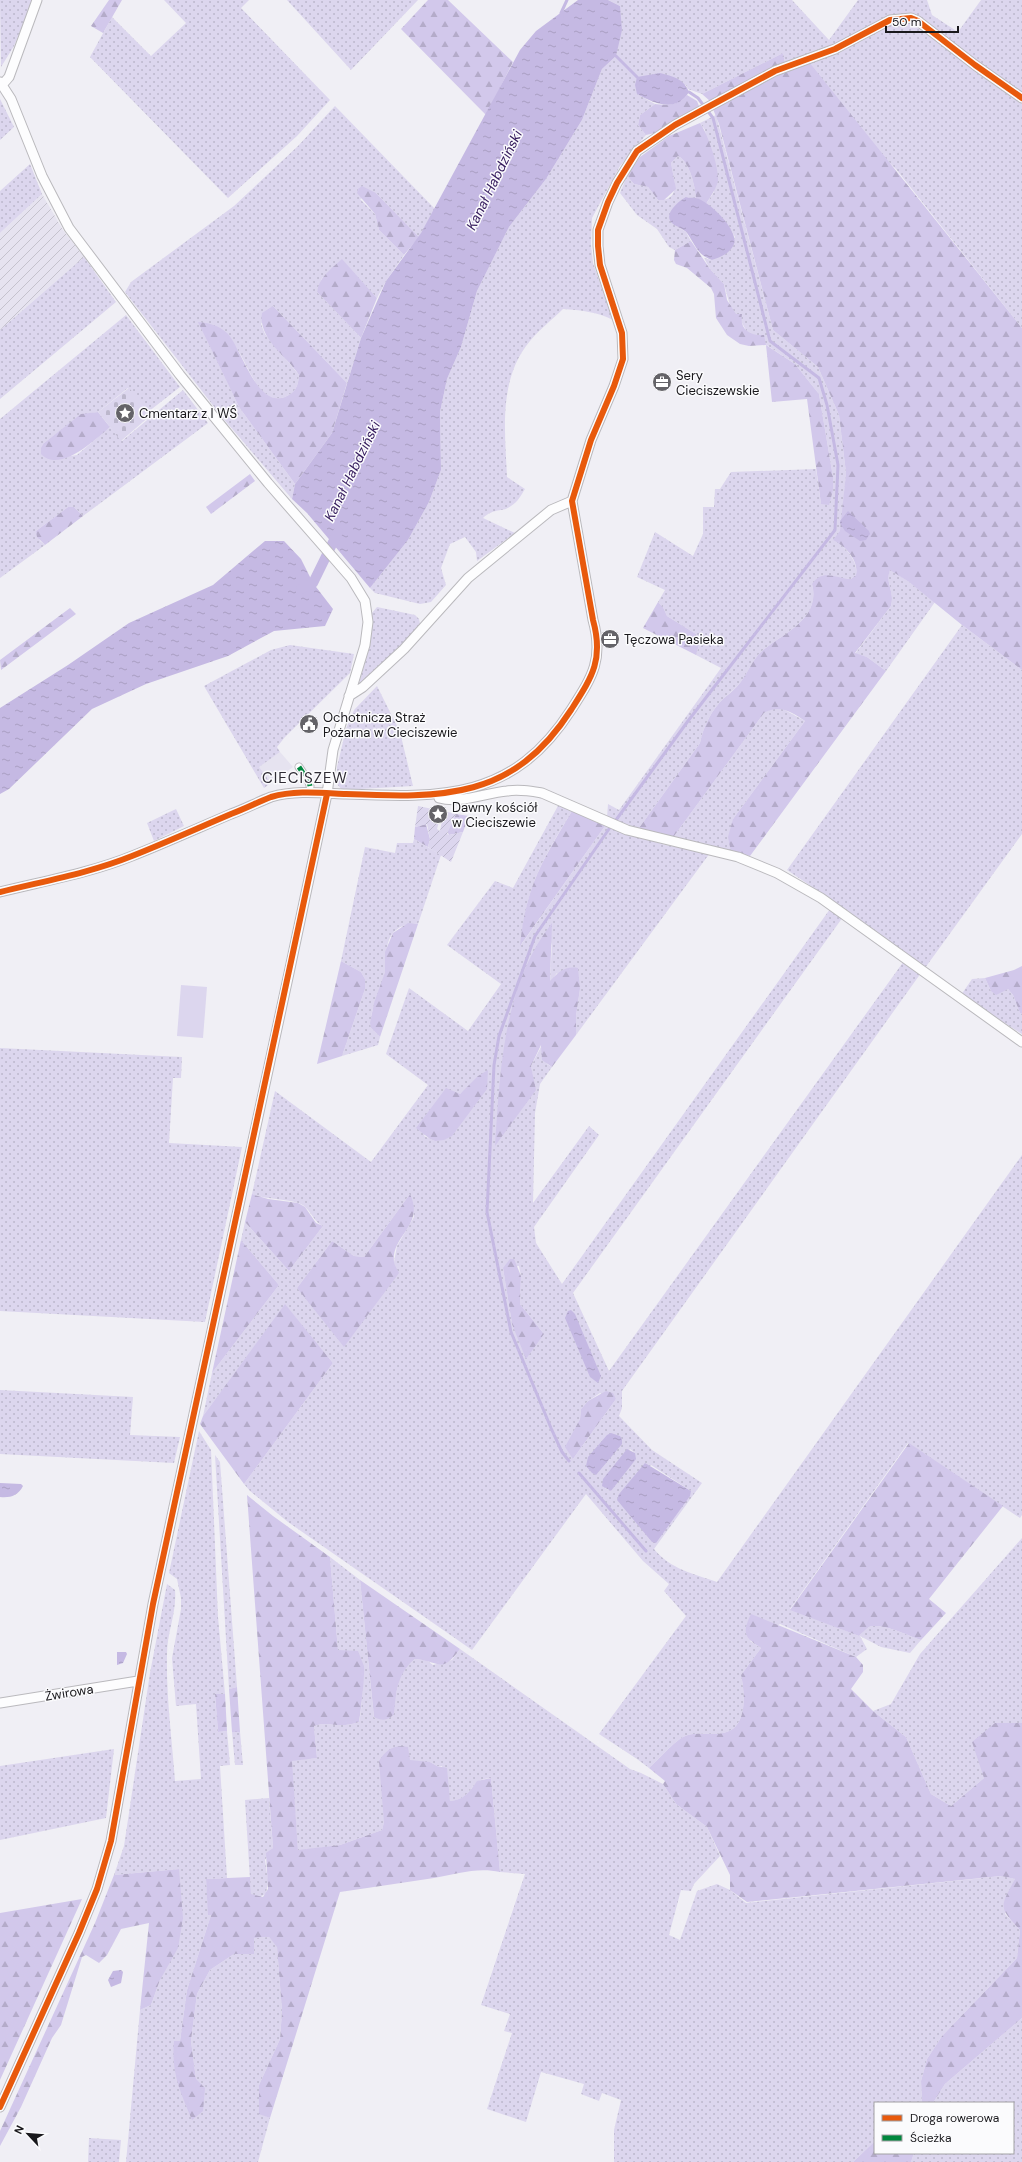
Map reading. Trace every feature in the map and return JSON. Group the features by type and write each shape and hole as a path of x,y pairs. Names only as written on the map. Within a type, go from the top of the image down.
{"street":[{"path":"0,2106 79,1934 103,1871 111,1841 138,1681 171,1519 327,794 333,750 365,645 368,622 365,601 351,578 295,514 180,375 69,228 42,176 11,98 1,83 9,78 37,0"},
{"path":"0,892 101,867 131,857 271,797 296,793 432,795 453,793 488,782 528,761 556,731 589,679 596,662 598,639 593,620 572,501 591,440 614,386 623,359 622,333 600,265 598,230 608,202 617,183 637,151 675,125 775,72 835,49 890,20 902,17 911,18 924,25 975,65 1022,98"},
{"path":"349,696 363,687 404,649 468,578 551,510 572,501"},
{"path":"299,767 310,786"},
{"path":"432,795 453,800 508,790 527,790 542,793 627,830 738,857 764,867 821,898 1022,1042"},
{"name":"Żwirowa","path":"0,1703 138,1681"}],"shaded area":[{"path":"42,194 63,230 84,257 0,330 0,233"},
{"path":"280,752 293,767 271,783 258,767"}],"green space":[{"path":"0,0 33,0 14,46 1,67"},
{"path":"109,0 122,0 103,33 91,26"},
{"path":"164,0 249,0 241,8 330,100 297,136 228,198 90,57 112,17 151,56 186,23"},
{"path":"287,0 418,0 351,70"},
{"path":"428,0 448,0 513,62 486,115 401,29"},
{"path":"608,0 792,0 829,40 858,0 927,0 932,15 958,32 981,0 1022,0 1022,328 896,169 785,63 783,53 702,94 688,89 686,85 637,94 655,104 640,115 638,125 646,135 620,166 592,218 591,244 593,263 613,320 589,312 563,309 530,341 520,356 508,389 505,424 507,477 525,489 519,498 508,508 491,512 483,518 515,533 477,561 476,552 465,537 450,544 441,568 446,585 431,602 420,604 375,593 370,588 408,540 429,502 441,470 440,412 447,379 461,347 477,291 509,227 546,179 582,120 602,69 616,56 620,6"},
{"path":"783,53 785,63 710,101 702,94"},
{"path":"809,62 1022,328 1022,670 962,625 909,582 890,570 889,579 892,596 891,606 855,653 867,657 886,671 750,856 731,852 728,837 733,819 805,721 785,710 775,709 764,713 672,839 639,828 700,743 706,725 716,707 740,683 755,658 762,651 799,624 806,616 811,607 813,596 812,584 816,579 825,575 851,579 856,575 855,564 850,554 833,540 840,531 846,473 839,415 818,367 773,330 719,124 713,109 786,71"},
{"path":"687,95 697,101 699,106 655,133 646,135 638,125 640,115 655,104 664,105 677,103"},
{"path":"0,99 14,127 0,140"},
{"path":"335,106 435,209 419,237 376,193 360,199 375,214 379,230 404,255 386,281 377,298 342,260 322,278 317,292 361,338 347,383 273,306 261,324 265,334 299,375 296,388 292,393 285,397 276,398 267,395 260,389 235,346 218,333 199,323 239,407 295,484 292,499 222,417 125,292 131,282 234,206 298,146"},
{"path":"716,115 773,330 818,367 839,415 846,473 840,544 852,558 856,566 856,575 851,579 838,578 812,584 813,596 811,607 806,616 799,624 762,651 755,659 740,683 716,707 706,725 700,743 639,828 607,818 608,804 619,810 721,668 696,655 699,645 696,634 667,616 663,607 658,602 665,590 637,577 655,532 693,556 703,534 703,507 714,507 715,489 720,489 731,472 816,469 821,504 833,490 833,477 819,394 795,364 747,332 741,321 731,309 724,284 710,269 704,258 712,260 730,250 735,237 730,227 723,219 706,204 714,192 705,130 700,123"},
{"path":"700,123 712,151 718,175 716,187 706,204 696,198 689,169 686,163 678,156 671,163 676,189 664,200 658,200 648,187 634,184 627,176 640,157 669,136"},
{"path":"678,156 686,163 689,169 696,198 686,197 672,223 686,232 691,241 675,250 669,247 657,229 637,215 620,193 627,176 634,184 648,187 658,200 671,197 675,187 671,163"},
{"path":"30,164 42,194 0,233 0,191"},
{"path":"362,186 376,193 419,237 404,255 379,230 375,214 357,193 358,189"},
{"path":"691,241 710,269 724,284 727,300 736,314 742,314 742,324 744,328 751,333 764,335 766,345 749,346 740,344 727,335 716,318 714,294 711,288 687,268 676,264 674,260 675,250"},
{"path":"84,257 116,302 0,399 0,330"},
{"path":"342,259 377,298 361,338 317,292 323,278"},
{"path":"273,306 347,383 332,433 295,484 239,407 198,322 213,325 227,333 258,386 266,394 275,398 285,397 292,393 296,388 299,375 274,346 264,331 262,313"},
{"path":"126,315 180,387 148,412 128,388 98,412 81,415 44,443 51,459 77,455 110,427 122,441 183,390 208,423 83,516 74,507 68,507 36,531 40,541 45,545 0,578 0,419"},
{"path":"766,345 795,364 819,394 833,477 833,490 829,505 821,504 807,399 772,402"},
{"path":"129,388 151,415 121,441 98,412"},
{"path":"98,412 110,427 87,446 67,457 58,460 49,459 41,454 41,448 44,443 81,414"},
{"path":"250,474 255,481 211,514 206,507"},
{"path":"68,507 74,507 83,516 45,545 37,537 36,531"},
{"path":"890,569 935,602 886,671 867,657 855,654 891,606 892,597 889,579"},
{"path":"658,602 663,607 667,616 696,634 699,645 696,655 643,628"},
{"path":"377,607 415,615 419,619 420,624 414,634 359,683 370,646 372,613"},
{"path":"70,608 76,614 1,670 0,660"},
{"path":"962,625 1022,670 1022,834 925,968 848,911 787,870"},
{"path":"290,645 354,654 350,673 285,737 277,747 280,752 259,767 271,783 264,788 204,686 271,650"},
{"path":"377,686 400,732 413,786 342,790 337,784 337,767 346,729 354,710"},
{"path":"771,709 783,709 805,721 733,819 731,852 672,839 764,713"},
{"path":"559,804 572,811 552,844 537,874 527,907 521,945 605,826 665,845 710,853 576,1035 576,1016 580,989 557,973 550,982 552,942 495,1145 535,1090 531,1066 542,1045 547,1064 552,1067 540,1084 535,1113 533,1203 589,1126 599,1135 534,1227 536,1243 562,1284 830,909 843,917 573,1293 609,1371 904,961 921,973 622,1391 622,1408 619,1416 652,1450 702,1483 654,1549 660,1556 675,1566 717,1582 1022,1155 1022,1515 1020,1518 908,1443 790,1609 859,1636 869,1627 880,1626 921,1640 910,1653 881,1647 860,1636 867,1649 856,1657 780,1624 750,1641 761,1648 741,1675 744,1700 741,1718 737,1725 731,1730 723,1733 698,1733 683,1737 671,1746 649,1768 599,1734 686,1616 664,1591 669,1584 643,1561 586,1494 472,1650 288,1522 250,1491 244,1484 333,1363 285,1305 203,1416 212,1373 279,1285 241,1240 245,1222 289,1271 323,1226 316,1221 308,1210 302,1205 292,1201 252,1194 275,1091 371,1162 428,1085 386,1054 409,988 468,1031 501,984 447,945 495,881 513,888","holes":["471,1085 435,1141 424,1136 455,1093 460,1094","410,1194 414,1217 397,1246 394,1262 297,1288 332,1241 354,1256 364,1257","519,1266 521,1276 520,1304 544,1334 512,1324 503,1268","600,1393 616,1399 573,1459 575,1429 580,1419 581,1409 588,1401","630,1449 635,1453 611,1491 605,1488","651,1465 691,1491 619,1494"]},
{"path":"418,806 442,811 437,829 440,831 444,811 456,814 447,834 449,835 463,832 451,862 428,847 430,839 427,824 415,827"},
{"path":"176,809 184,826 154,841 147,823"},
{"path":"572,811 605,826 520,946 526,907 531,890 544,860"},
{"path":"456,814 469,816 463,832 449,835 447,831"},
{"path":"426,824 430,839 428,847 414,839 415,827"},
{"path":"414,839 441,855 418,924 411,924 398,928 390,937 388,942 385,972 373,1007 371,1021 371,1028 380,1037 378,1045 342,1056 365,989 365,979 361,972 341,961 365,847 395,853 397,843 413,843"},
{"path":"408,923 418,924 380,1037 371,1028 370,1023 374,1003 385,972 385,952 393,933"},
{"path":"552,923 550,981 559,972 565,969 578,968 580,989 576,1016 576,1035 552,1067 542,1060 541,1045 531,1066 536,1090 495,1146 502,1059 514,1001 523,973 536,947"},
{"path":"341,961 361,972 365,979 365,989 342,1056 317,1064"},
{"path":"1022,966 1022,1014 1020,1013 1013,995 1008,989 996,995 991,991 985,978 1014,970"},
{"path":"985,978 991,991 1008,989 1013,995 1020,1013 1022,1014 1022,1034 961,995 972,979"},
{"path":"181,985 207,987 203,1038 177,1036"},
{"path":"0,1048 182,1057 181,1078 173,1078 169,1143 242,1147 205,1322 0,1311"},
{"path":"488,1070 487,1089 452,1136 444,1140 435,1141 416,1128 446,1088 460,1094 478,1076"},
{"path":"252,1194 268,1199 298,1203 305,1207 316,1223 323,1226 289,1271 245,1222"},
{"path":"410,1194 413,1205 411,1222 397,1244 394,1253 394,1263 399,1273 344,1347 297,1288 332,1241 354,1256 364,1257"},
{"path":"241,1240 279,1285 212,1373"},
{"path":"510,1259 514,1259 521,1276 520,1304 544,1334 526,1359 512,1324 503,1268"},
{"path":"285,1304 333,1363 244,1484 200,1424 203,1416"},
{"path":"0,1390 133,1397 130,1435 180,1437 174,1463 0,1454"},
{"path":"606,1391 613,1393 616,1399 573,1459 565,1447 580,1419 581,1409 588,1401"},
{"path":"199,1431 211,1450 218,1617 225,1694 215,1695 218,1732 227,1731 230,1765 220,1766 227,1878 206,1879 209,1915 211,1915 187,1990 180,2041 174,2041 196,2079 191,2041 197,1994 210,1970 234,1954 254,1954 254,1938 269,1937 277,1946 282,2011 280,2039 259,2085 259,2113 270,2118 258,2162 126,2162 140,2010 151,2005 160,1980 179,1869 114,1875 124,1846 150,1673 167,1584 175,1590 175,1606 167,1646 167,1670 168,1702 175,1781 201,1779 196,1704 176,1706 172,1658 181,1609 181,1598 177,1579 169,1573"},
{"path":"909,1443 1003,1506 929,1599 946,1613 921,1640 880,1626 869,1627 859,1636 790,1610"},
{"path":"215,1455 220,1462 237,1687 229,1689"},
{"path":"247,1495 273,1516 330,1557 338,1650 358,1651 364,1666 363,1693 359,1722 346,1725 325,1724 314,1726 317,1758 292,1761 298,1850 340,1845 382,1830 384,1822 379,1761 391,1748 403,1746 408,1747 410,1760 430,1762 437,1766 447,1768 450,1801 463,1797 469,1792 477,1781 491,1778 500,1872 483,1870 467,1872 340,1892 270,2118 259,2114 259,2085 280,2039 282,2011 277,1947 269,1937 254,1938 254,1954 234,1954 210,1970 197,1994 191,2041 196,2079 205,2088 203,2111 192,2120 177,2082 173,2052 174,2041 180,2041 187,1990 211,1915 208,1915 206,1879 250,1877 251,1894 263,1897 268,1889 266,1853 273,1848"},
{"path":"1022,1538 1022,1723 995,1723 984,1778 951,1806 931,1794 906,1737 873,1711 891,1704 920,1654"},
{"path":"330,1557 360,1580 374,1718 396,1694 400,1676 407,1666 415,1659 426,1660 433,1665 452,1660 460,1649 630,1769 663,1784 676,1804 707,1827 720,1856 694,1884 691,1891 681,1890 669,1935 680,1940 697,1891 717,1884 730,1890 746,1903 1002,1876 1015,1879 1005,1914 1020,1930 1017,1958 942,2036 927,2059 921,2081 922,2102 874,2102 874,2142 853,2162 614,2162 614,2130 621,2100 602,2093 599,2101 581,2094 584,2084 541,2072 526,2122 487,2109 512,2033 504,2031 510,2014 481,2005 525,1874 500,1872 491,1778 483,1779 478,1782 464,1797 450,1801 442,1766 437,1766 430,1762 384,1822 382,1830 340,1845 298,1851 291,1760 317,1758 314,1726 325,1724 346,1725 359,1722 364,1667 338,1650"},
{"path":"360,1580 460,1649 454,1657 444,1664 415,1659 404,1671 398,1684 394,1714 385,1720 374,1717"},
{"path":"751,1614 856,1657 863,1665 863,1672 851,1689 873,1711 906,1737 931,1794 951,1806 984,1778 972,1742 995,1723 1022,1723 1022,2018 945,2084 934,2102 922,2102 921,2081 927,2059 942,2036 1017,1958 1020,1930 1008,1916 1004,1906 1006,1896 1015,1879 1001,1876 747,1902 730,1890 730,1875 707,1827 676,1804 663,1784 665,1781 649,1768 671,1746 683,1737 698,1733 723,1733 731,1730 737,1725 741,1718 744,1700 741,1675 761,1648 748,1637 746,1634 746,1626"},
{"path":"237,1687 240,1732 232,1732 229,1689"},
{"path":"215,1694 225,1694 227,1731 218,1732"},
{"path":"232,1732 240,1732 243,1765 235,1765"},
{"path":"114,1749 106,1818 0,1840 0,1766"},
{"path":"269,1798 273,1848 265,1860 268,1881 266,1894 259,1897 251,1895 245,1800"},
{"path":"179,1869 183,1918 178,1948 160,1980 151,2005 140,2010 149,1923 121,1929 107,1955 99,1963 86,1955 82,1957 61,2025 52,2038 21,2107 0,2146 0,2131 95,1923 114,1875"},
{"path":"82,1899 0,2080 0,1913"},
{"path":"1022,2018 1022,2162 911,2162 914,2154 1014,2154 1014,2102 934,2102 945,2084"},
{"path":"89,2138 121,2140 119,2162 88,2162"},
{"path":"874,2142 874,2154 914,2154 911,2162 853,2162"}],"water":[{"path":"578,0 608,0 620,6 622,30 616,56 602,69 582,120 546,179 509,227 477,291 461,347 447,379 440,412 441,470 429,502 408,540 370,588 307,513 292,499 295,484 332,433 361,338 386,281 421,233 520,50 536,31"},
{"path":"660,73 674,77 684,84 689,92 684,99 678,103 665,105 651,101 637,94 635,85 637,77"},
{"path":"686,197 702,200 715,210 728,224 732,231 734,244 727,253 712,260 707,258 697,249 685,231 671,222 669,215 671,211 676,204"},
{"path":"848,511 869,531 870,534 866,540 860,541 845,531 840,523"},
{"path":"265,541 284,541 301,559 313,583 333,609 325,626 274,631 228,656 146,684 92,709 9,789 0,794 0,708 68,665 129,623 213,585"},
{"path":"571,1310 575,1314 601,1376 598,1383 590,1377 565,1318 568,1311"},
{"path":"611,1433 620,1436 622,1439 622,1444 596,1475 586,1466 588,1457 607,1435"},
{"path":"627,1449 635,1453 636,1459 611,1491 602,1486 603,1479"},
{"path":"645,1463 691,1491 690,1496 656,1543 652,1542 617,1500 619,1494"},
{"path":"0,1483 21,1484 23,1486 19,1492 13,1496 0,1497"},
{"path":"117,1652 126,1652 127,1654 123,1663 117,1665"},
{"path":"121,1970 123,1972 121,1983 111,1987 108,1980 113,1971"}],"waterway":[{"path":"562,17 561,13 567,0"},
{"path":"616,56 637,77"},
{"path":"616,820 688,721 835,530 838,465 827,405 819,378 770,341 713,118 698,98 689,92"},
{"name":"Kanał Habdziński","path":"301,589 313,583 338,532"},
{"path":"569,1461 562,1452 551,1428 511,1332 487,1212 494,1065 499,1036 535,936 609,829"},
{"path":"579,1473 646,1551"}],"marked path":[{"path":"299,767 310,786"}],"cycle path":[{"path":"0,892 83,872 116,862 271,797 289,793 381,795 445,793 473,787 500,777 525,762 549,740 585,688 594,668 597,646 596,634 572,501 591,440 614,386 623,359 622,333 600,265 598,230 608,202 617,183 637,151 675,125 775,71 835,49 890,20 911,18 918,21 975,65 1022,98"},
{"path":"0,2107 79,1933 97,1889 111,1841 153,1604 327,794"}],"place":[{"name":"Sery Cieciszewskie","path":"662,382"},
{"name":"Cmentarz z I WŚ","path":"125,413"},
{"name":"Tęczowa Pasieka","path":"610,639"},
{"name":"Ochotnicza Straż Pożarna w Cieciszewie","path":"309,724"},
{"name":"Dawny kościół w Cieciszewie","path":"438,814"}],"district":[{"name":"CIECISZEW","path":"305,778"}]}
